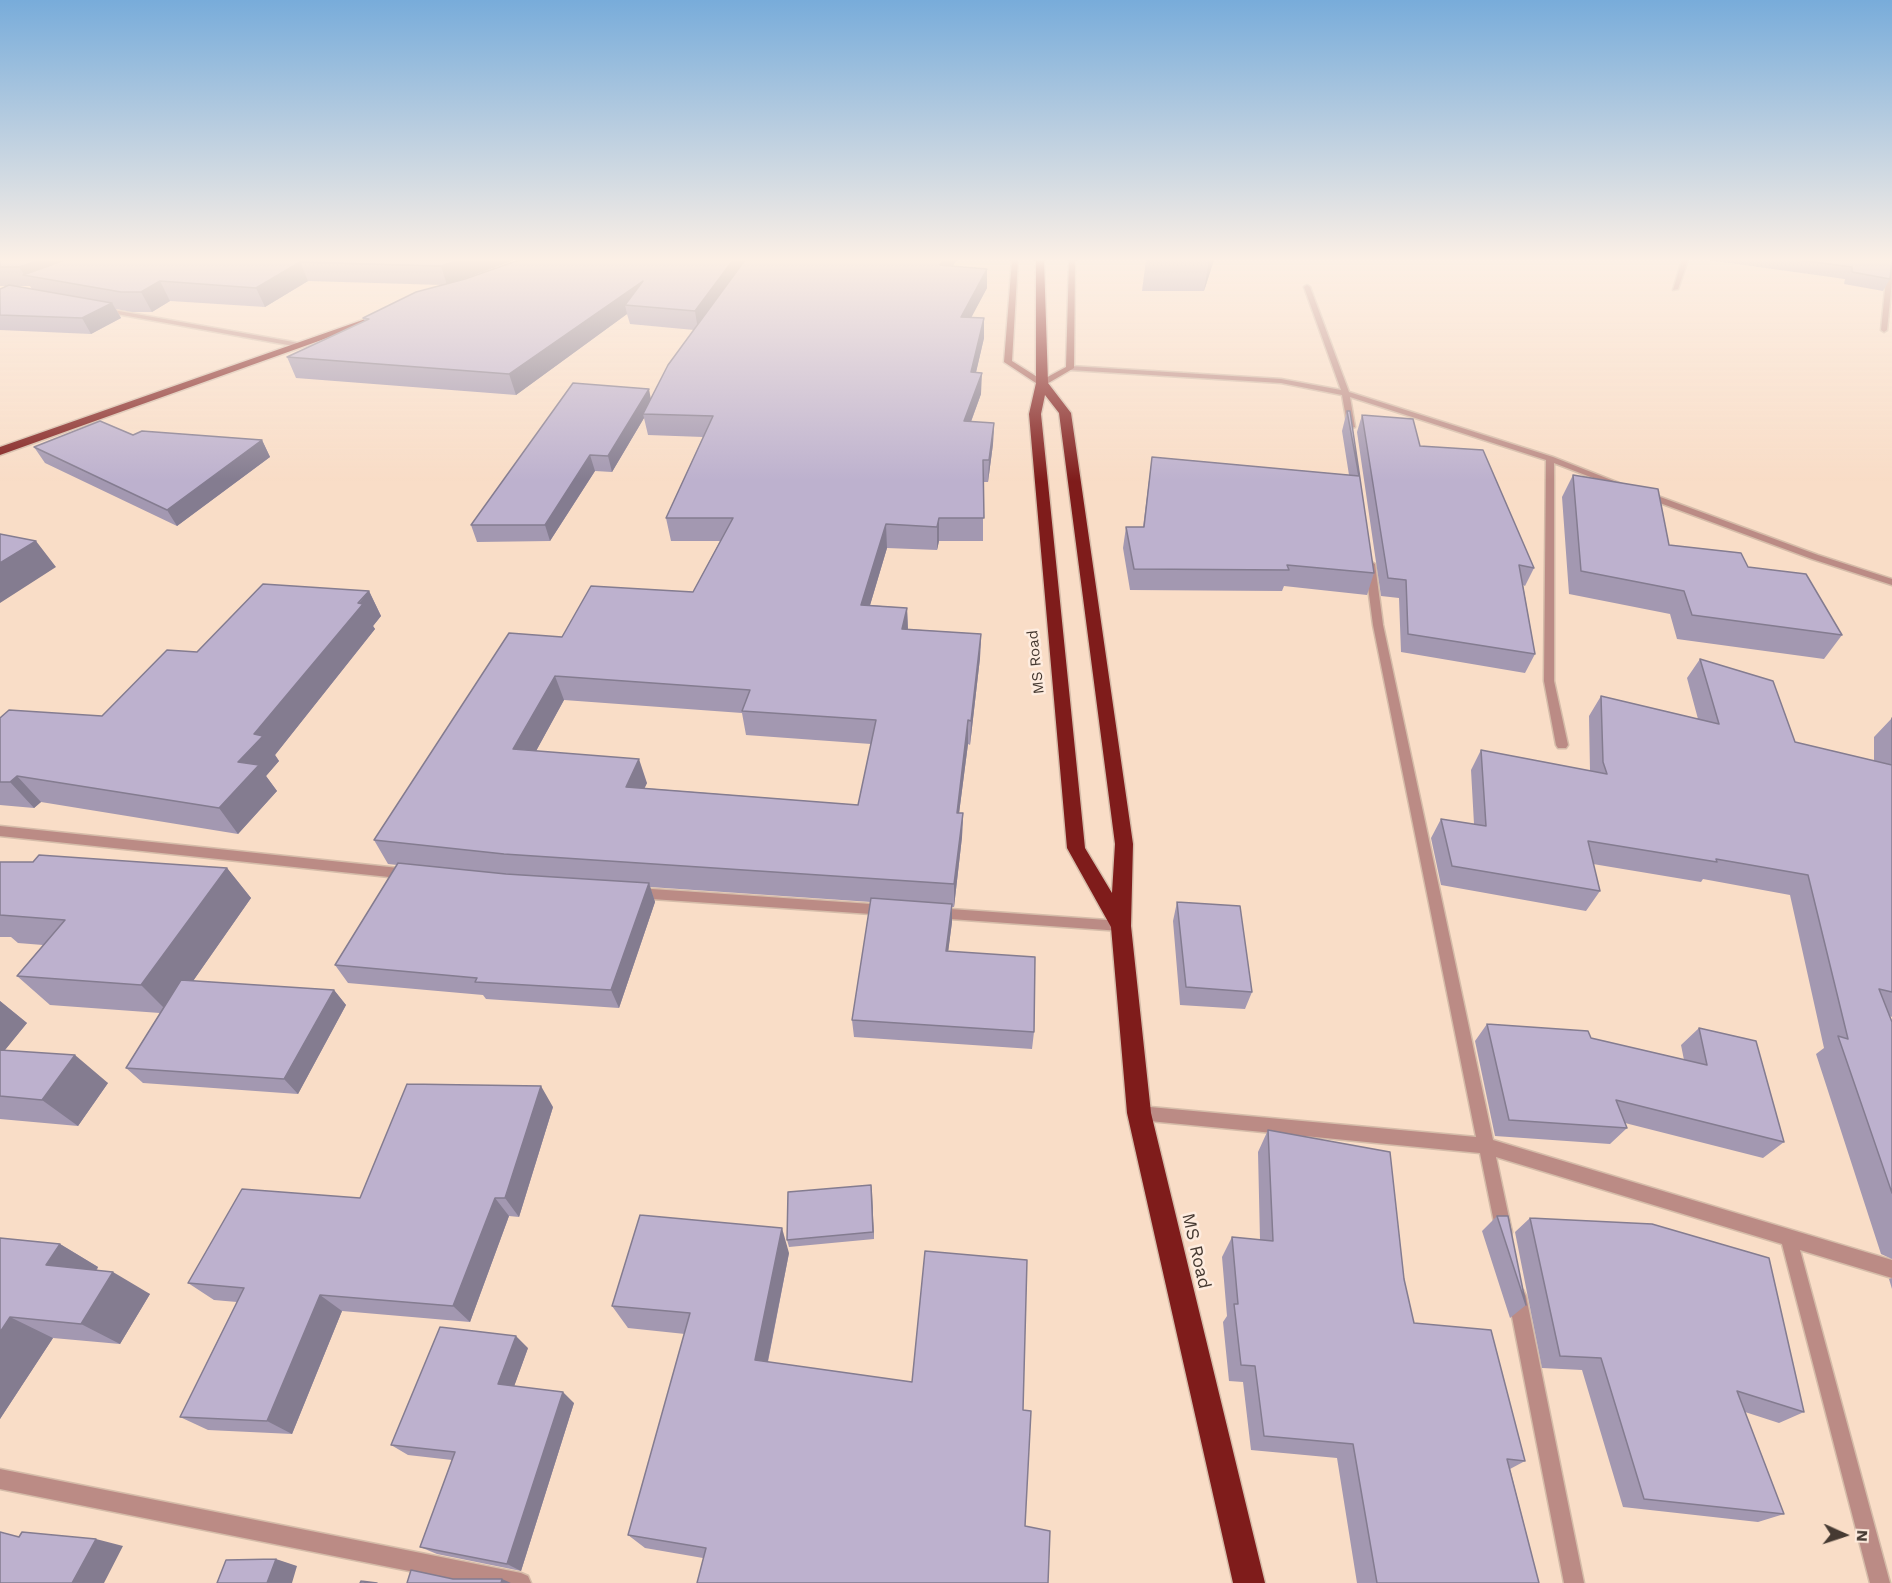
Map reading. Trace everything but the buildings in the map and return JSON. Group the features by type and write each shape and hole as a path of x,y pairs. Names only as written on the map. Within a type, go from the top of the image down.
{"highway":[{"path":"0,451 331,334"},
{"path":"1041,334 1042,383"},
{"name":"MS Road","path":"1042,383 1035,414 1076,848 1121,926"},
{"name":"MS Road","path":"1042,383 1065,412 1124,844 1121,926 1139,1113 1249,1583"}],"street":[{"path":"236,334 299,345"},
{"name":"MS Road","path":"1010,334 1008,362 1042,383"},
{"path":"1070,368 1071,334"},
{"path":"1324,334 1346,393 1352,439"},
{"path":"1042,383 1070,368 1281,381 1346,393 1550,459 1815,557 1892,582"},
{"path":"1550,459 1549,681 1562,745"},
{"path":"1367,544 1378,625 1508,1250"},
{"path":"0,831 421,875"},
{"path":"622,892 895,910"},
{"path":"919,912 1121,926"},
{"path":"1139,1113 1487,1146 1892,1269"},
{"path":"1789,1239 1880,1583"},
{"path":"1514,1284 1574,1583"},
{"path":"0,1479 521,1583"}]}
